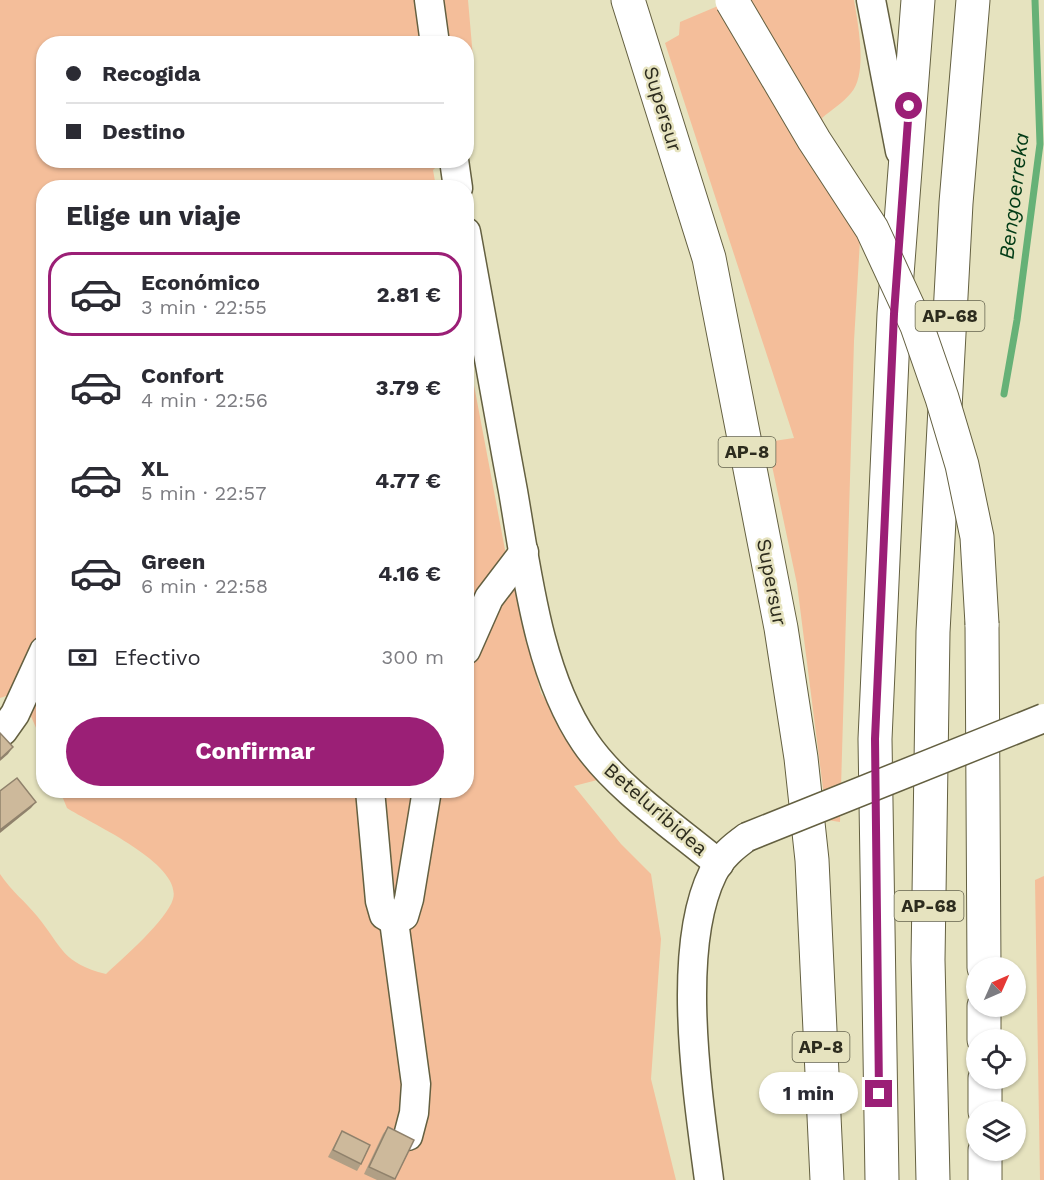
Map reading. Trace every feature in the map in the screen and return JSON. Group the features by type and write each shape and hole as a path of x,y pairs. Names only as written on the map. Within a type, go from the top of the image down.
{"highway":[{"name":"Supersur","path":"628,0 709,258 781,628 801,758 812,861 828,1180"},
{"name":"AP-68","path":"882,1180 875,739 894,314 918,0"},
{"name":"AP-68","path":"933,1180 928,960 933,632 956,203 973,0"},
{"path":"731,1 814,140 873,229 917,326 942,398 966,486 977,537 982,624 984,957"},
{"path":"985,1161 985,1180"}],"street":[{"path":"429,0 434,36"},
{"path":"871,0 904,170"},
{"name":"Beteluribidea","path":"474,276 532,605 554,678 569,714 585,743 614,777 719,864"},
{"path":"474,632 489,598 524,552"},
{"path":"3,731 15,714 36,668"},
{"path":"709,1180 701,1123 693,1032 692,978 696,930 703,898 719,864 731,849 747,837 1044,718"},
{"path":"371,798 380,901 384,915 394,921"},
{"path":"394,921 404,916 409,899 426,798"},
{"path":"394,921 416,1084 414,1113 408,1136"}],"shaded area":[{"path":"0,0 468,0 471,36 36,36 36,168 435,168 433,170 435,180 36,180 36,728 27,707 9,695 0,698"},
{"path":"726,0 854,0 858,22 860,62 856,85 848,97 822,118 860,240 854,341 840,822 827,820 797,584 767,442 794,438 665,43 679,35 680,22 718,6"},
{"path":"474,385 506,555 541,693 601,779 574,786 621,844 651,874 661,939 651,1079 676,1180 0,1180 0,874 37,916 65,953 80,965 106,974 154,928 173,899 172,886 164,872 150,859 113,834 67,808 63,798 474,798"},
{"path":"1044,876 1044,1180 1040,1180 1035,880"}],"building":[{"path":"0,733 13,747 0,759"},
{"path":"17,778 36,802 0,830 0,791"},
{"path":"388,1127 414,1140 395,1179 369,1167"},
{"path":"342,1131 370,1145 361,1164 333,1150"}],"waterway":[{"name":"Bengoerreka","path":"1004,394 1017,320 1040,144 1035,0"}],"route":[{"path":"879,1094 875,739 894,314 909,106"}]}
